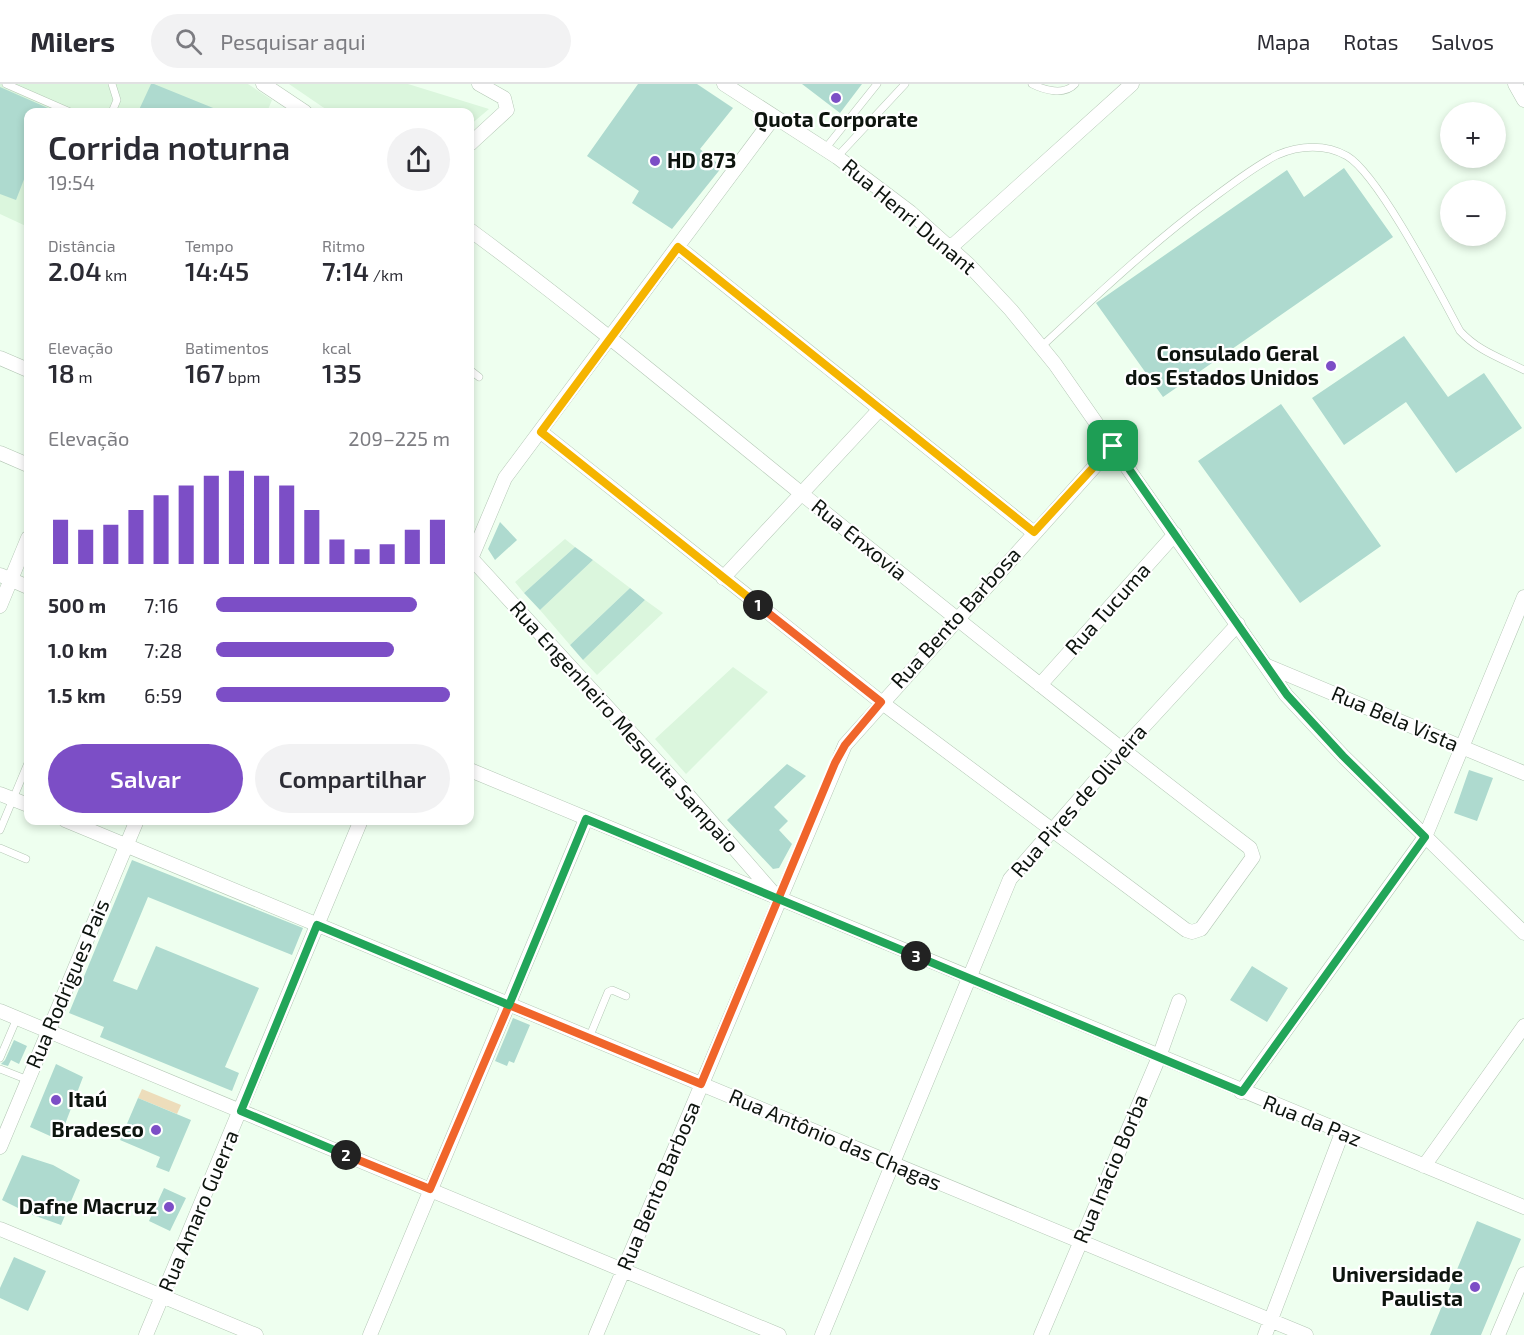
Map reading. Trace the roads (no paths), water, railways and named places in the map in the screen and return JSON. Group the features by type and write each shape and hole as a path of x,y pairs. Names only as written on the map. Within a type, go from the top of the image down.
{"street":[{"path":"263,84 299,108"},
{"path":"474,141 506,113 508,105 504,98 479,84"},
{"name":"Rua Henri Dunant","path":"724,84 831,153 910,212 950,248 1011,310 1113,446 1287,695 1343,756 1524,933"},
{"path":"950,248 1132,84"},
{"path":"1515,84 1524,100"},
{"path":"474,549 501,486 774,117"},
{"name":"Rua Enxovia","path":"474,233 611,337 1040,685 1250,848 1253,857 1201,929 1192,932 1186,930 1052,828"},
{"path":"678,247 1034,532"},
{"path":"0,358 24,368"},
{"path":"723,578 880,409"},
{"path":"541,432 881,702 1052,828"},
{"name":"Rua Bento Barbosa","path":"596,1335 778,899 845,745 881,702 1113,446"},
{"path":"0,453 24,463"},
{"name":"Rua Tucuma","path":"1040,685 1175,534"},
{"path":"0,606 5,577 24,545"},
{"name":"Rua Engenheiro Mesquita Sampaio","path":"474,562 687,794 778,899"},
{"path":"5,577 24,585"},
{"path":"1242,1092 1425,837 1524,597"},
{"name":"Rua Pires de Oliveira","path":"822,1335 1010,879 1052,828 1238,624"},
{"name":"Rua Bela Vista","path":"1265,665 1524,773"},
{"name":"Rua da Paz","path":"474,772 1524,1207"},
{"path":"6,796 24,803"},
{"path":"370,1335 586,819"},
{"name":"Rua Antônio das Chagas","path":"77,825 1306,1335"},
{"name":"Rua Rodrigues Pais","path":"0,1147 135,825"},
{"name":"Rua Amaro Guerra","path":"146,1335 359,825"},
{"name":"Rua Inácio Borba","path":"1041,1335 1159,1056 1179,1001"},
{"path":"0,1011 779,1335"},
{"path":"1424,1166 1524,1026"},
{"path":"1265,1335 1342,1133"},
{"path":"0,1228 256,1335"},
{"path":"1498,1335 1524,1274"}],"lane":[{"path":"6,84 61,108"},
{"path":"112,84 117,100 114,108"},
{"path":"831,153 877,84"},
{"path":"831,153 905,84"},
{"path":"1032,84 1048,92 1071,88 1075,84"},
{"path":"1041,347 1167,232 1229,186 1278,155 1303,147 1329,148 1349,157 1378,190 1460,331 1485,352 1524,370"},
{"path":"474,373 479,377"},
{"path":"0,830 6,796 24,769"},
{"path":"0,848 26,860"},
{"path":"589,1038 608,992 612,990 626,996"},
{"path":"0,1059 17,1018"},
{"path":"0,1069 28,1080"}],"place":[{"name":"Quota Corporate","path":"836,98"},
{"name":"HD 873","path":"655,161"},
{"name":"Consulado Geral dos Estados Unidos","path":"1331,366"},
{"name":"Itaú","path":"56,1100"},
{"name":"Bradesco","path":"156,1130"},
{"name":"Dafne Macruz","path":"169,1207"},
{"name":"Universidade Paulista","path":"1475,1287"}]}
